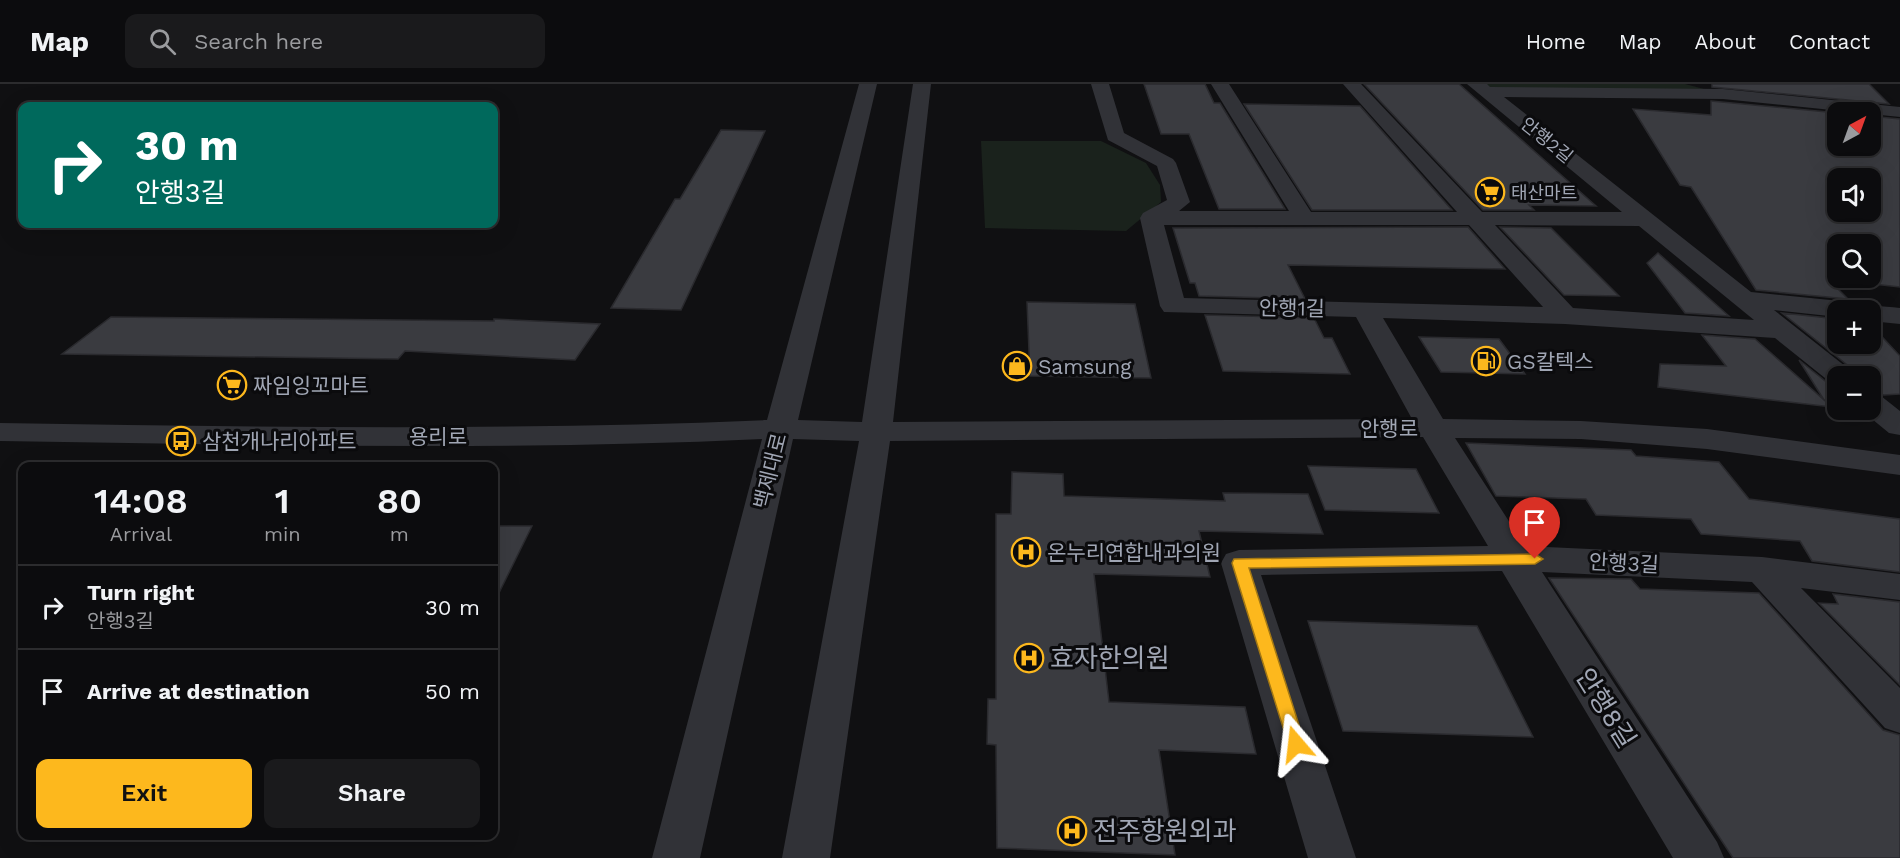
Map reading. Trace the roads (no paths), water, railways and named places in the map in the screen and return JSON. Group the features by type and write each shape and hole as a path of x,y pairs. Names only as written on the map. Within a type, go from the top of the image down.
{"street":[{"name":"백제대로","path":"676,858 780,429 868,84"},
{"path":"806,858 876,432 922,84"},
{"path":"1100,84 1115,136 1166,163 1179,202 1151,218"},
{"path":"1220,84 1304,218"},
{"path":"1352,84 1565,316"},
{"path":"1481,88 1723,94 1900,111"},
{"name":"안행2길","path":"1481,88 1828,366"},
{"path":"1151,218 1646,219"},
{"name":"안행1길","path":"1151,218 1173,306 1365,309"},
{"path":"1746,300 1827,308"},
{"path":"1365,309 1565,316 1783,330"},
{"path":"1365,309 1433,428"},
{"path":"1881,314 1900,316"},
{"path":"1881,411 1900,426"},
{"name":"안행로","path":"876,432 1433,428 1581,430 1707,439 1900,465"},
{"name":"안행8길","path":"1433,428 1700,858"},
{"name":"용리로","path":"0,432 320,437 668,434 780,429 876,432"},
{"name":"안행3길","path":"1332,858 1239,563 1513,558 1762,570 1900,587"},
{"path":"1762,570 1900,716"}],"place":[{"name":"태산마트","path":"1490,192"},
{"name":"GS칼텍스","path":"1486,361"},
{"name":"Samsung","path":"1017,366"},
{"name":"짜임잉꼬마트","path":"232,385"},
{"name":"삼천개나리아파트","path":"181,441"},
{"name":"온누리연합내과의원","path":"1026,552"},
{"name":"효자한의원","path":"1029,658"},
{"name":"전주항원외과","path":"1072,831"}]}
